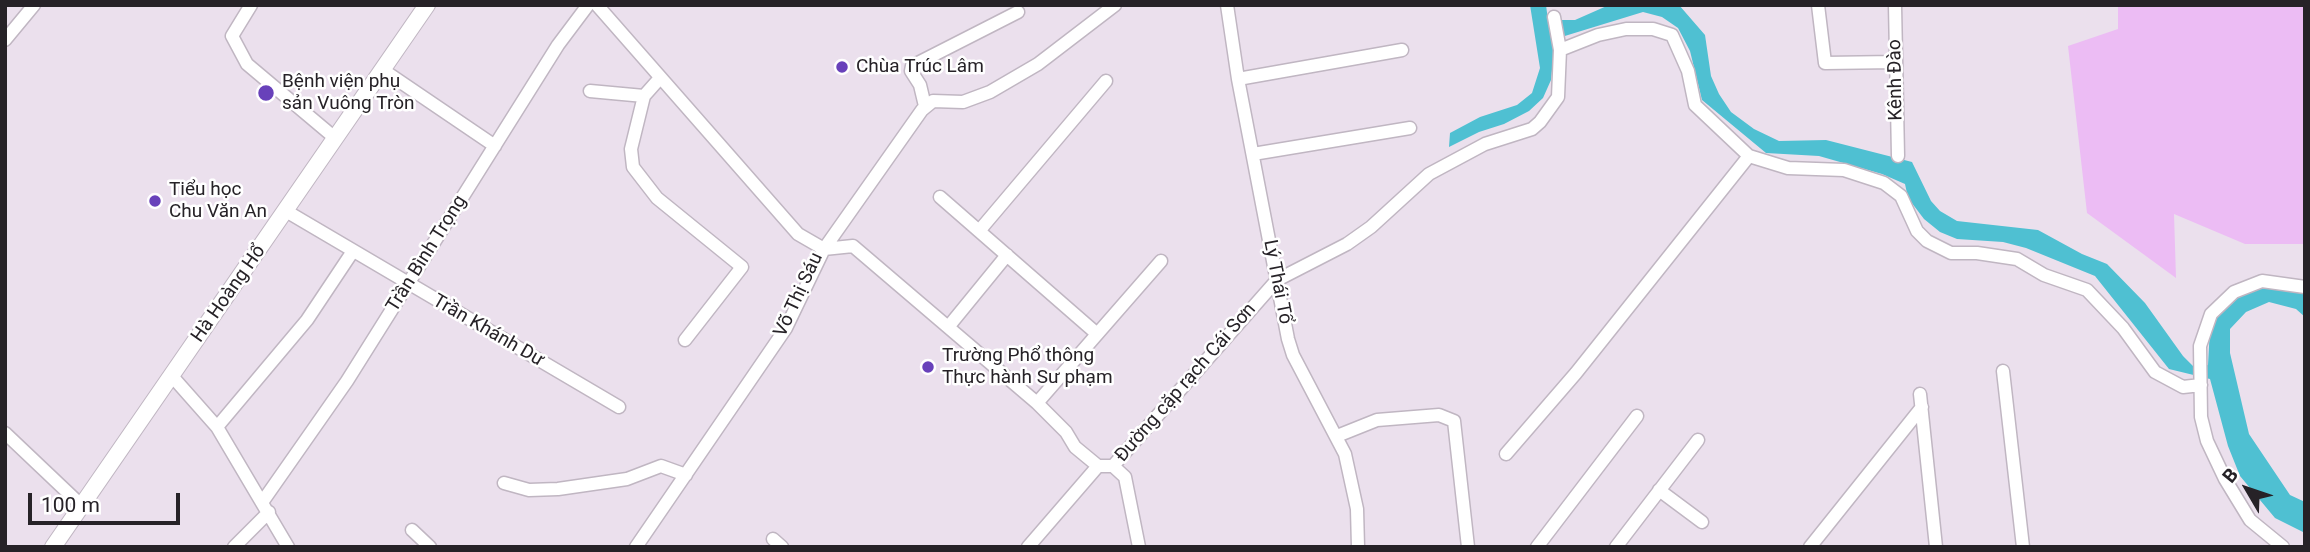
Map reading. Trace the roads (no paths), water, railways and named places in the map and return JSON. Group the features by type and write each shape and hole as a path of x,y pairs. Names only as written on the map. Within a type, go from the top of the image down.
{"main road":[{"name":"Hà Hoàng Hổ","path":"54,547 427,5"}],"street":[{"path":"5,40 34,5"},
{"path":"251,5 232,36 247,64 335,138"},
{"name":"Trần Bình Trọng","path":"234,547 266,507 558,45 589,5"},
{"name":"Võ Thị Sáu","path":"597,5 799,234 824,248 786,328 636,547"},
{"path":"824,248 925,107 933,102 963,102 990,92 1038,64 1115,5"},
{"name":"Lý Thái Tổ","path":"1227,5 1238,79 1293,355 1337,436 1351,472 1358,547"},
{"path":"1818,5 1825,63 1895,62"},
{"name":"Kênh Đào","path":"1895,5 1898,156"},
{"path":"925,107 920,85 911,71 912,66 1018,12"},
{"name":"Đường cặp rạch Cái Sơn","path":"824,248 853,246 1037,403 1066,432 1075,447 1098,466 1113,466 1278,279 1355,239 1429,174 1485,144 1532,129 1540,122 1558,97 1559,46 1554,17"},
{"path":"1559,46 1626,29 1653,29 1672,35 1688,71 1695,105 1749,156 1788,168 1844,170 1884,183 1901,196 1917,231 1927,241 1951,253 2017,258 2044,275 2087,290 2123,328 2155,372 2183,387 2201,383"},
{"path":"1238,79 1402,50"},
{"path":"383,70 495,146"},
{"path":"660,78 644,96 631,149 634,167 657,198 742,267 685,340"},
{"path":"979,231 1106,81"},
{"path":"590,91 644,96"},
{"path":"1253,154 1410,128"},
{"path":"1506,454 1576,373 1749,156"},
{"path":"940,197 1096,333"},
{"name":"Trần Khánh Dư","path":"286,211 619,407"},
{"path":"217,427 307,320 353,251"},
{"path":"948,326 1007,255"},
{"path":"1037,403 1161,261"},
{"path":"2284,547 2250,520 2225,478 2203,427 2200,346 2206,322 2228,296 2262,281 2305,288"},
{"path":"2003,370 2023,547"},
{"path":"172,374 217,427 288,547"},
{"path":"1810,547 1921,400 1937,547"},
{"path":"1337,436 1377,420 1439,415 1454,421 1468,547"},
{"path":"1537,547 1637,416"},
{"path":"5,433 82,506"},
{"path":"1616,547 1698,440"},
{"path":"504,483 528,490 558,489 626,479 661,466 686,475"},
{"path":"1028,547 1098,466"},
{"path":"1113,466 1125,477 1139,547"},
{"path":"1658,490 1702,522"},
{"path":"412,530 430,547"}],"water":[{"path":"1530,5 1546,5 1548,20 1575,20 1609,5 1679,5 1705,35 1711,76 1719,94 1731,112 1754,129 1779,141 1826,140 1912,162 1931,201 1940,211 1957,221 2038,230 2107,264 2145,303 2194,367 2208,365 2210,328 2226,303 2263,284 2305,293 2305,317 2296,309 2269,302 2246,312 2230,329 2230,353 2249,434 2290,495 2305,502 2305,533 2275,518 2240,476 2228,446 2210,379 2169,369 2095,276 2026,248 2003,242 1957,239 1940,232 1924,219 1908,198 1905,184 1882,174 1819,156 1766,153 1702,100 1690,51 1678,28 1662,17 1643,12 1555,39 1551,80 1543,98 1529,111 1449,147 1450,133 1480,117 1517,105 1532,93 1540,68"}],"place":[{"name":"Chùa Trúc Lâm","path":"842,67"},
{"name":"Bệnh viện phụ sản Vuông Tròn","path":"266,93"},
{"name":"Tiểu học Chu Văn An","path":"155,201"},
{"name":"Trường Phổ thông Thực hành Sư phạm","path":"928,367"}]}
